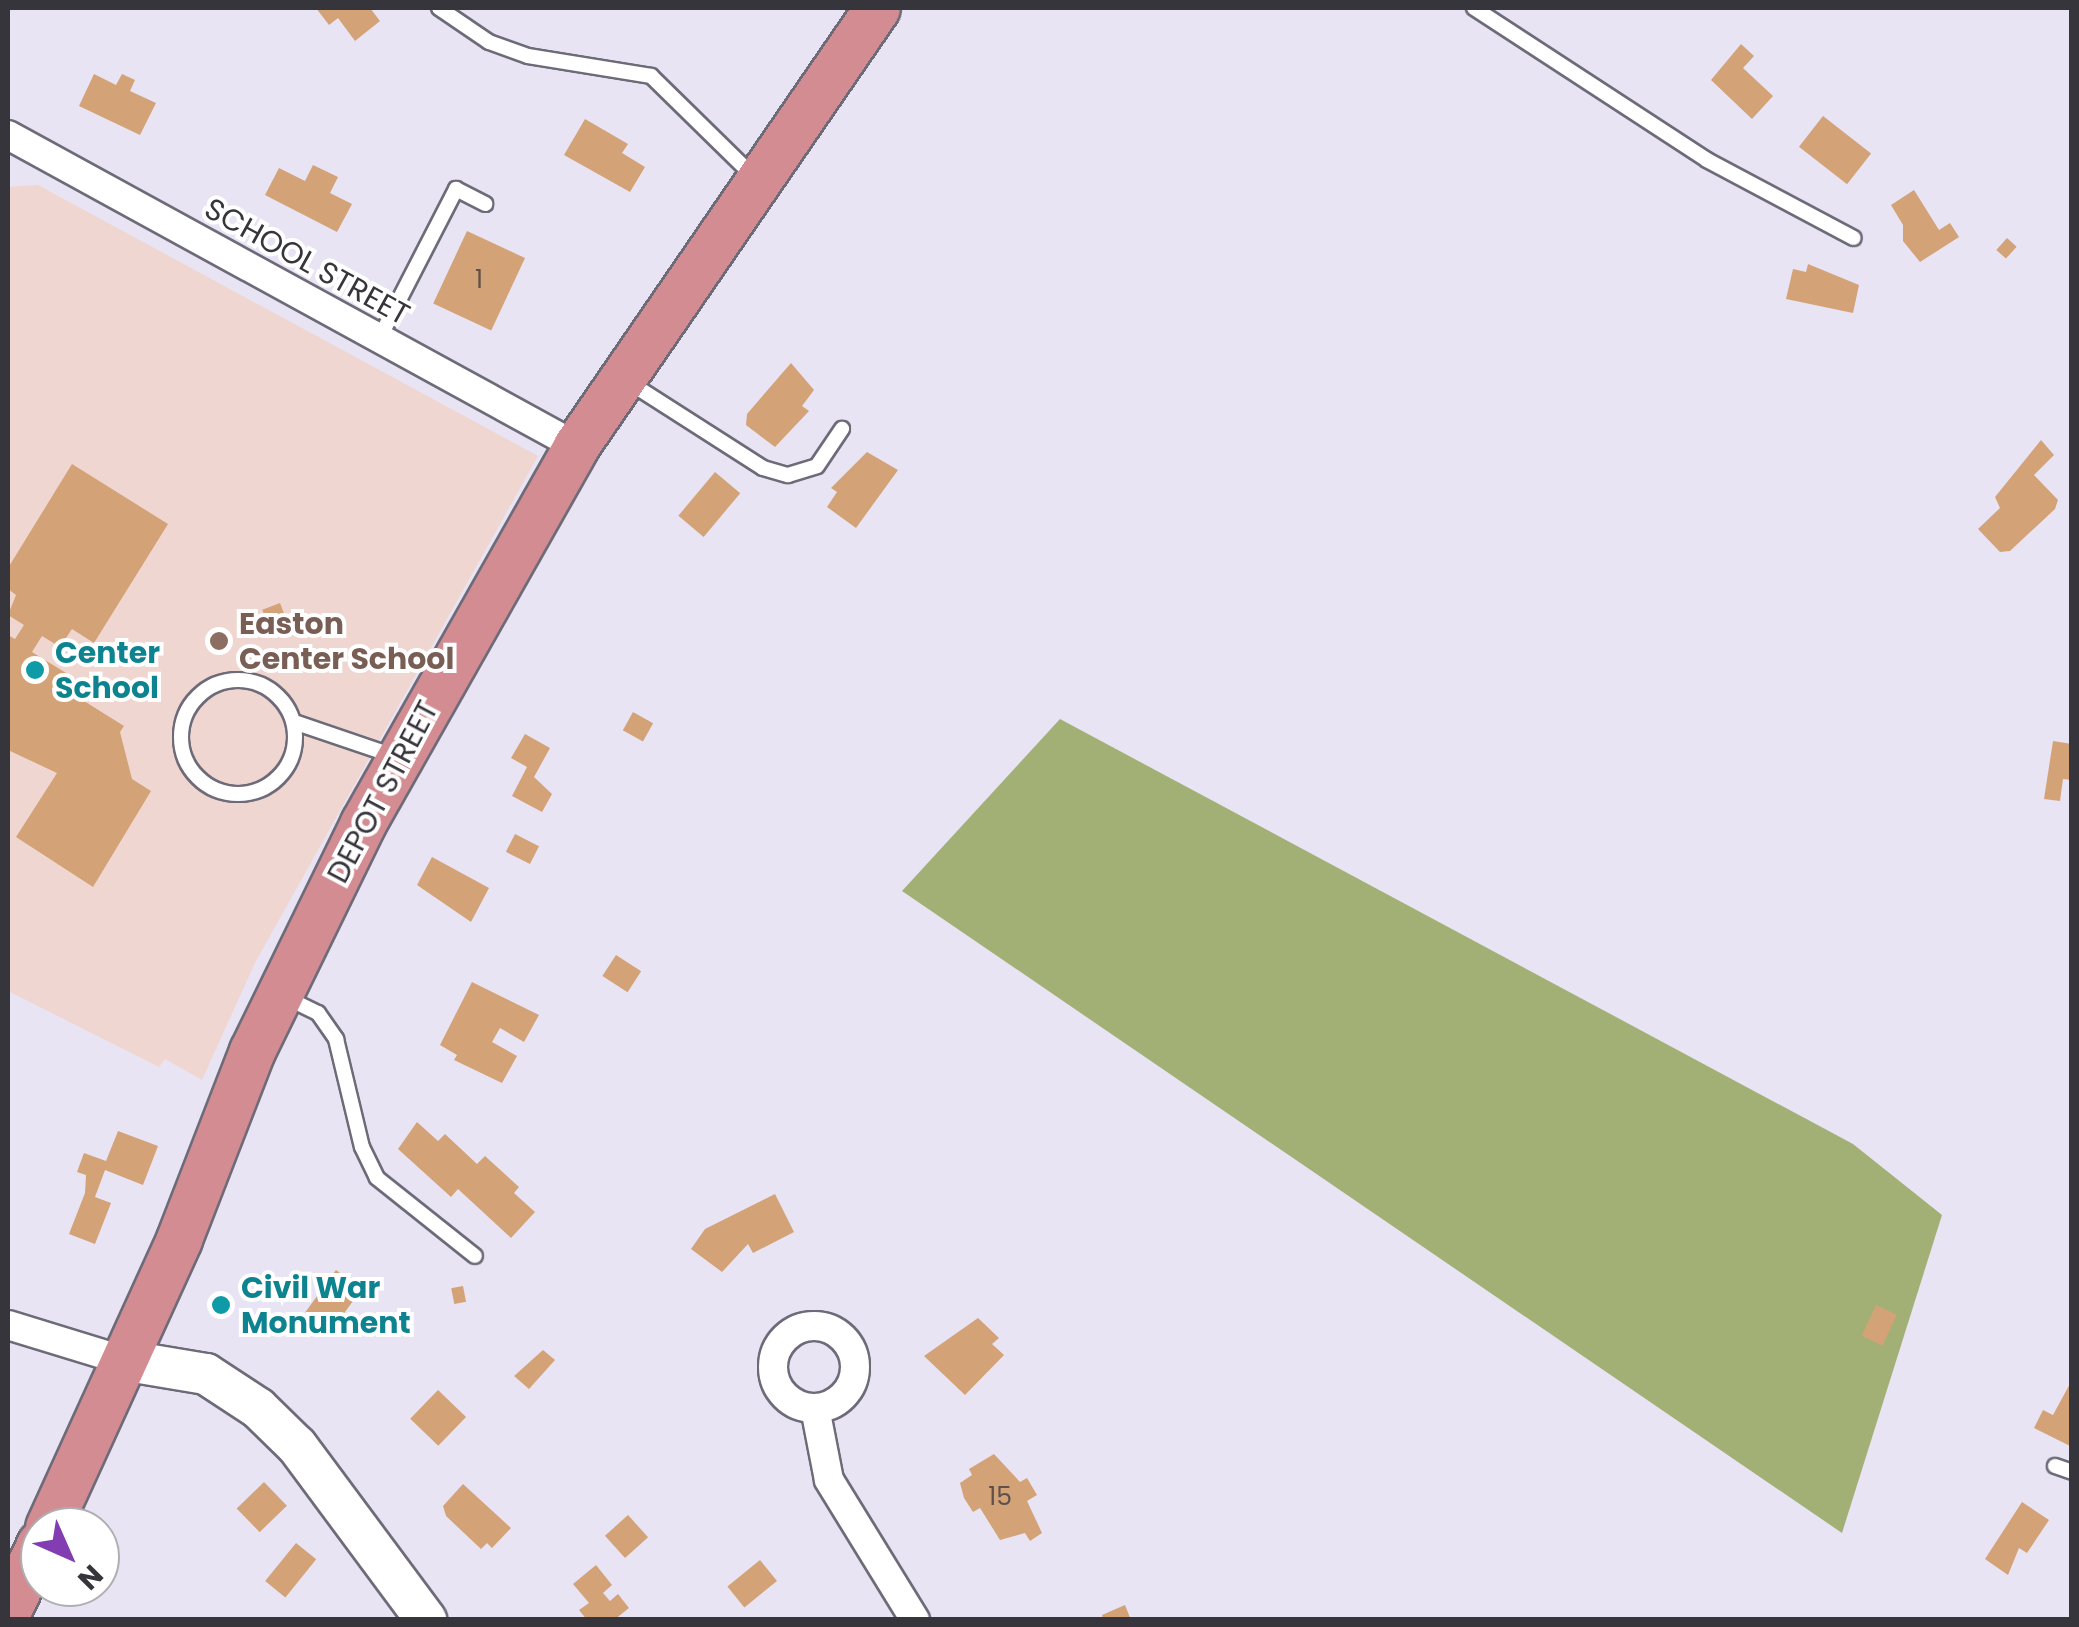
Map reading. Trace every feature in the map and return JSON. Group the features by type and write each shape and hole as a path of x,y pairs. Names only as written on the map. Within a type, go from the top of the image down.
{"highway":[{"name":"DEPOT STREET","path":"57,1507 280,994 400,758 576,446 876,8"},
{"path":"8,1611 20,1586"}],"main road":[{"path":"122,1360 206,1374 258,1408 297,1446 426,1620"}],"street":[{"name":"SCHOOL STREET","path":"8,135 576,446"},
{"path":"8,1325 122,1360"},
{"path":"815,1408 828,1480 915,1620"}],"lane":[{"path":"439,8 489,42 528,56 651,76 756,178"},
{"path":"1474,8 1707,160 1854,238"},
{"path":"379,338 456,189 484,204"},
{"path":"622,378 763,468 788,475 817,466 842,429"},
{"path":"294,722 295,741 280,776 248,794 228,794 196,777 180,742 189,706 218,682 237,679 273,691 294,722 400,758"},
{"path":"280,994 318,1014 336,1039 362,1147 377,1178 475,1256"},
{"path":"2055,1466 2072,1472"}],"shaded area":[{"name":"Easton Center School","path":"38,185 538,456 255,963 202,1080 165,1059 159,1067 8,991 8,187"}],"green space":[{"path":"1060,719 1853,1144 1942,1215 1842,1533 902,891"}],"building":[{"path":"316,8 370,8 380,21 355,41 338,18 329,25"},
{"path":"1741,44 1754,56 1743,68 1773,96 1752,119 1711,80"},
{"path":"94,74 116,85 122,74 135,80 130,91 156,103 140,135 79,106"},
{"path":"1823,116 1871,154 1847,184 1799,147"},
{"path":"585,119 628,144 622,153 645,167 630,192 564,155"},
{"path":"313,165 338,177 330,193 352,204 337,232 265,195 279,168 305,181"},
{"path":"1914,190 1939,230 1950,223 1959,237 1920,262 1903,241 1903,225 1891,205"},
{"path":"467,231 525,258 491,331 433,304"},
{"path":"2007,238 2017,247 2006,259 1996,250"},
{"path":"1808,264 1859,285 1853,313 1786,299 1793,269 1806,272"},
{"path":"791,363 814,390 802,406 809,411 775,447 746,425 747,414"},
{"path":"2041,440 2054,455 2034,475 2058,500 2055,509 2010,551 2000,552 1978,529 2000,508 1995,497"},
{"path":"867,452 898,470 856,528 827,507 837,492 831,488"},
{"name":"Center School","path":"72,464 168,524 94,643 72,629 60,647 42,636 32,652 92,689 84,701 124,726 120,732 132,779 151,791 93,887 16,837 57,773 8,750 8,635 15,639 24,625 8,615 16,595 8,589 8,568"},
{"path":"715,472 740,493 704,537 678,516"},
{"path":"280,603 285,616 267,623 262,610"},
{"path":"633,712 653,723 643,742 623,730"},
{"path":"525,734 550,748 534,777 552,794 542,812 512,796 527,767 511,758"},
{"path":"2053,741 2072,744 2072,780 2063,779 2060,801 2044,799"},
{"path":"515,834 539,846 530,864 506,852"},
{"path":"432,857 489,888 471,922 417,885"},
{"path":"616,955 641,971 628,992 602,976"},
{"path":"472,982 539,1015 524,1042 500,1028 492,1042 517,1056 502,1083 454,1060 457,1055 440,1045"},
{"path":"417,1122 438,1141 445,1134 477,1164 485,1156 519,1187 514,1193 535,1212 511,1238 458,1189 451,1197 398,1149"},
{"path":"118,1131 158,1146 143,1185 105,1170 95,1197 111,1203 95,1244 69,1234 85,1193 86,1175 77,1172 84,1153 106,1161"},
{"path":"775,1194 794,1232 753,1253 748,1244 722,1272 691,1249 705,1229"},
{"path":"336,1270 362,1289 327,1337 301,1318"},
{"path":"463,1286 466,1302 454,1304 451,1288"},
{"path":"1876,1305 1897,1315 1882,1346 1862,1336"},
{"path":"978,1318 999,1338 992,1344 1004,1355 965,1395 924,1356"},
{"path":"543,1350 555,1360 529,1389 514,1376"},
{"path":"2072,1380 2072,1447 2034,1428 2043,1410 2053,1415"},
{"path":"438,1390 466,1417 438,1446 410,1419"},
{"path":"994,1454 1020,1482 1027,1478 1037,1495 1027,1501 1042,1533 1030,1541 1025,1533 1000,1540 980,1508 973,1512 964,1498 960,1483 972,1475 969,1469"},
{"path":"264,1482 287,1506 260,1532 237,1508"},
{"path":"463,1484 511,1528 492,1548 487,1543 481,1549 446,1516 443,1506"},
{"path":"2022,1502 2049,1520 2027,1553 2019,1548 2008,1575 1985,1559"},
{"path":"628,1515 648,1537 625,1558 605,1536"},
{"path":"296,1543 316,1559 285,1597 265,1581"},
{"path":"760,1560 777,1581 744,1607 727,1586"},
{"path":"596,1565 612,1585 603,1593 610,1601 618,1594 629,1608 614,1620 587,1620 579,1610 589,1603 573,1584"},
{"path":"1125,1605 1131,1620 1103,1620 1102,1615"}],"place":[{"name":"Easton Center School","path":"219,641"},
{"name":"Center School","path":"35,670"},
{"name":"Civil War Monument","path":"221,1305"}]}
